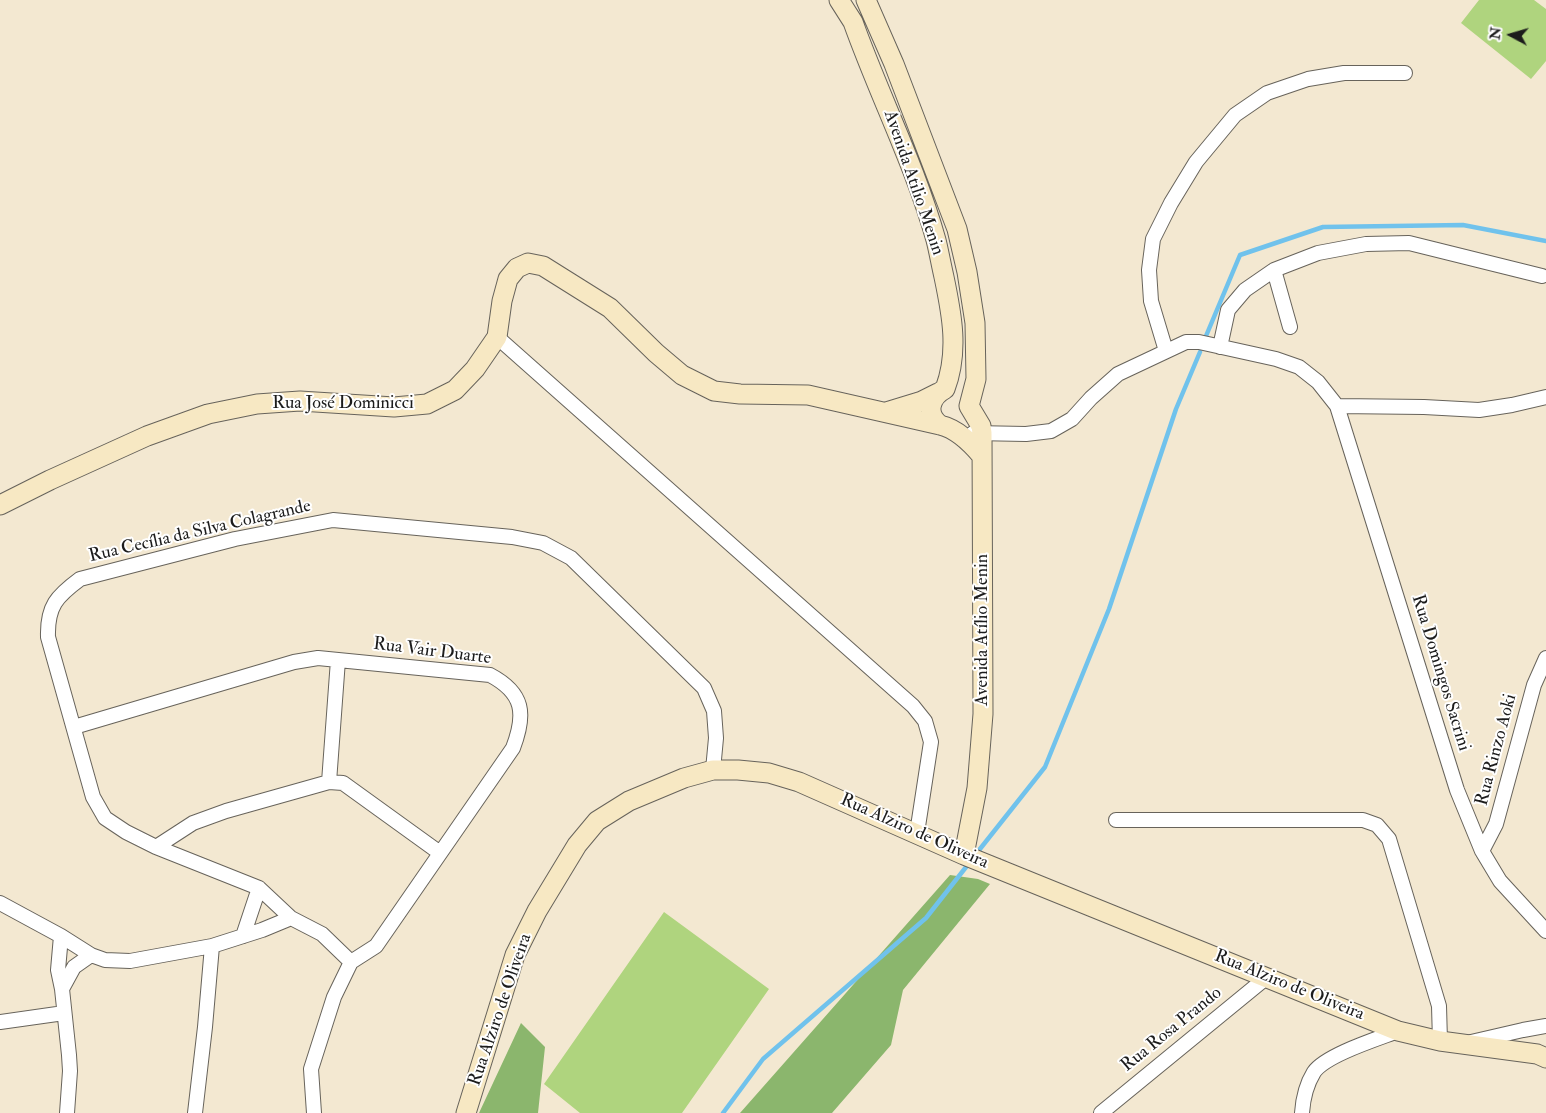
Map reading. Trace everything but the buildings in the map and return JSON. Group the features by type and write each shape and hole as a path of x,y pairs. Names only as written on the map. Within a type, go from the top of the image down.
{"street":[{"name":"Avenida Atilio Menin","path":"840,0 853,22 916,182 936,241 953,321 954,342 951,367 941,391 934,398 931,407 932,416 949,428"},
{"name":"Avenida Atilio Menin","path":"866,0 894,64 957,228 967,272 974,322 976,378 969,406"},
{"path":"1166,351 1151,301 1149,270 1153,240 1171,203 1196,162 1235,115 1266,93 1308,79 1344,73 1405,73"},
{"path":"1220,347 1228,310 1245,290 1274,270 1318,253 1366,244 1409,243 1542,276"},
{"path":"917,833 931,742 925,721 913,706 497,337 502,301 508,279 517,268 528,263 543,266 610,308 656,353 682,375 714,391 740,394 808,395 949,428 982,433 1026,434 1051,431 1072,420 1091,398 1118,374 1166,351 1192,342 1276,359 1299,367 1318,382 1337,406 1479,410 1546,397"},
{"path":"1274,270 1290,328"},
{"name":"Rua José Dominicci","path":"0,505 147,436 208,414 257,404 300,401 394,407 427,404 454,390 475,369 497,337"},
{"path":"883,412 922,401 941,391 957,391 965,397 969,406 967,415 961,422 949,428"},
{"name":"Avenida Atílio Menin","path":"969,406 981,426 982,433 983,714 971,858"},
{"name":"Rua Domingos Sacrini","path":"1337,406 1457,790 1482,851 1500,881 1546,931"},
{"path":"949,428 971,443 981,455"},
{"name":"Rua Cecília da Silva Colagrande","path":"350,962 322,934 291,918 259,888 156,847 126,832 105,818 92,797 48,637 51,610 61,593 80,579 235,539 333,520 512,537 543,543 571,558 704,688 714,711 716,738 713,770"},
{"name":"Rua Vair Duarte","path":"74,727 294,662 318,658 490,676 505,683 516,697 521,713 519,732 513,748 376,946 350,962"},
{"name":"Rua Rinzo Aoki","path":"1482,851 1496,824 1534,685 1546,658"},
{"path":"328,782 338,660"},
{"name":"Rua Alziro de Oliveira","path":"466,1113 515,955 537,911 577,846 597,822 629,801 684,778 713,770 768,773 791,780 971,858 1398,1031 1440,1041 1543,1055"},
{"path":"156,847 193,823 217,814 328,782 343,783 440,853"},
{"path":"1116,820 1363,820 1377,825 1389,839 1439,1006 1440,1041"},
{"path":"243,936 259,888"},
{"path":"0,903 61,936 91,955 106,960 130,962 212,946 291,918"},
{"path":"61,936 58,970 62,989 70,1071 67,1113"},
{"path":"195,1113 212,946"},
{"path":"62,989 74,967 91,955"},
{"path":"314,1113 311,1069 334,997 350,962"},
{"name":"Rua Rosa Prando","path":"1101,1113 1266,977"},
{"path":"0,1022 64,1013"},
{"path":"1465,1044 1546,1026"},
{"path":"1302,1113 1304,1094 1315,1071 1336,1056 1398,1031"}],"green space":[{"path":"1479,0 1534,0 1546,9 1546,61 1531,79 1461,23"},
{"path":"950,875 978,879 990,884 903,990 891,1045 832,1113 740,1113"},
{"path":"664,912 769,989 682,1113 580,1113 544,1084"},
{"path":"521,1023 545,1047 538,1113 479,1113"}],"waterway":[{"path":"1206,336 1240,255 1323,227 1463,225 1546,241"},
{"path":"976,854 1045,767 1109,609 1176,409 1200,352"},
{"path":"723,1113 763,1059 926,918 970,862"}]}
